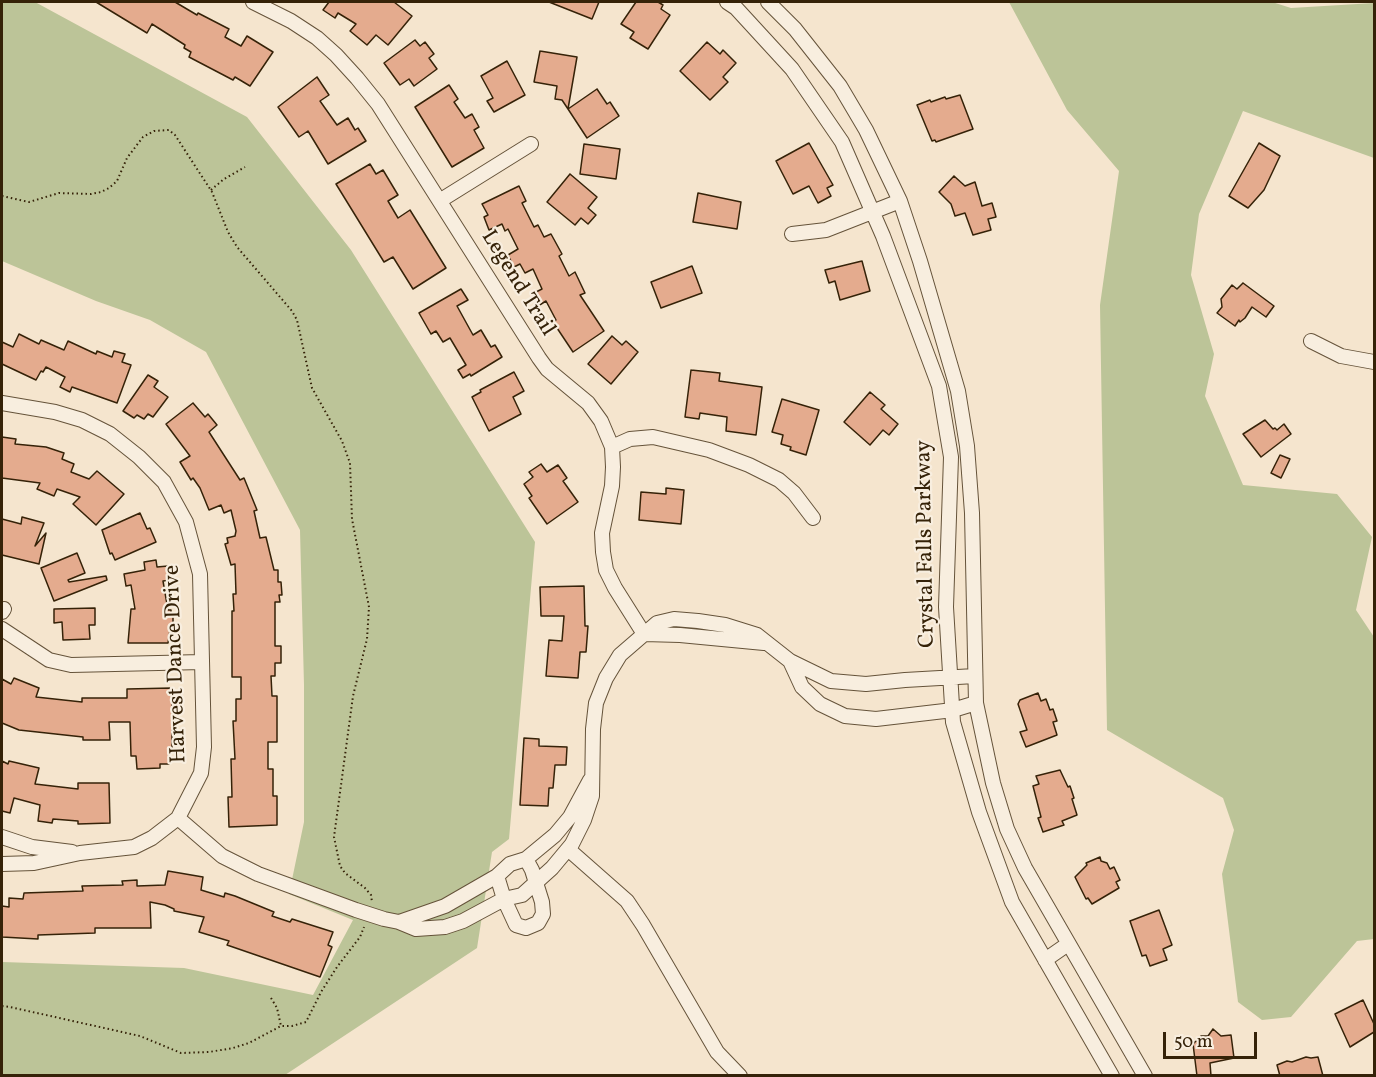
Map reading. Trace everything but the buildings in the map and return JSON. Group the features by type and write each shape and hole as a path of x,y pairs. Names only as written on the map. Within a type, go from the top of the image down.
{"street":[{"name":"Legend Trail","path":"253,2 291,21 316,38 336,55 378,104 441,200 539,358 547,369 588,403 601,421 612,447 612,486 602,533 606,570 644,634"},
{"name":"Crystal Falls Parkway","path":"727,2 736,8 792,69 842,142 873,213 939,386 951,457 952,492 946,585 953,722 979,812 1011,902 1112,1076"},
{"name":"Crystal Falls Parkway","path":"768,2 795,29 840,86 866,130 900,201 958,391 968,446 972,513 976,704 993,783 1007,829 1025,868 1145,1076"},
{"path":"441,200 531,144"},
{"path":"792,234 826,230 900,201"},
{"path":"1311,341 1341,356 1374,362"},
{"name":"Harvest Dance Drive","path":"2,403 55,412 82,420 110,434 139,457 164,482 186,522 200,574 204,747 201,773 178,818 152,838 134,846 80,853 34,863 2,864"},
{"path":"612,447 630,439 653,437 709,450 749,465 779,480 794,493 813,518"},
{"path":"2,629 49,660 71,665 202,662"},
{"path":"178,818 206,844 243,867 416,929 445,927 464,921 504,899 522,895 536,884 568,849 584,820 592,796 592,729 596,703 606,678 620,655 644,634 680,634 770,644 790,661 831,681 866,684 975,676"},
{"path":"790,661 802,687 820,704 845,716 876,719 952,711 976,704"},
{"path":"399,922 445,906 497,876 510,864 526,859 555,835 570,817 591,778"},
{"name":"Harvest Dance Drive","path":"2,837 32,847 80,853"},
{"path":"568,849 627,901 717,1052 740,1076"},
{"path":"497,876 516,925 526,928 538,923 543,914 542,902 526,859"},
{"path":"1045,960 1068,944"}],"path":[{"path":"2,196 29,202 59,193 101,192 117,181 127,158 143,138 159,130 170,130 211,190 228,232 237,247 292,311 297,320 312,388 342,441 350,463 352,519 369,607 367,639 353,696 334,837 340,866 345,873 366,888 371,895 372,906 360,937 321,992 306,1022 281,1026 249,1043 233,1048 181,1053 140,1036 2,1006"},
{"path":"211,190 224,178 245,167"},
{"path":"271,998 279,1012 281,1026"}],"green space":[{"path":"2,2 35,2 247,117 351,250 535,542 509,839 492,852 477,948 285,1075 2,1075 2,962 184,968 313,995 353,920 289,894 304,822 304,685 300,530 206,352 150,320 96,301 2,261"},
{"path":"1009,2 1272,2 1291,8 1374,3 1374,158 1243,111 1199,214 1191,275 1214,354 1205,396 1243,485 1337,494 1372,537 1356,610 1374,637 1374,939 1357,941 1291,1017 1262,1020 1238,1002 1222,874 1234,830 1223,798 1107,730 1100,305 1119,171 1067,110"}]}
